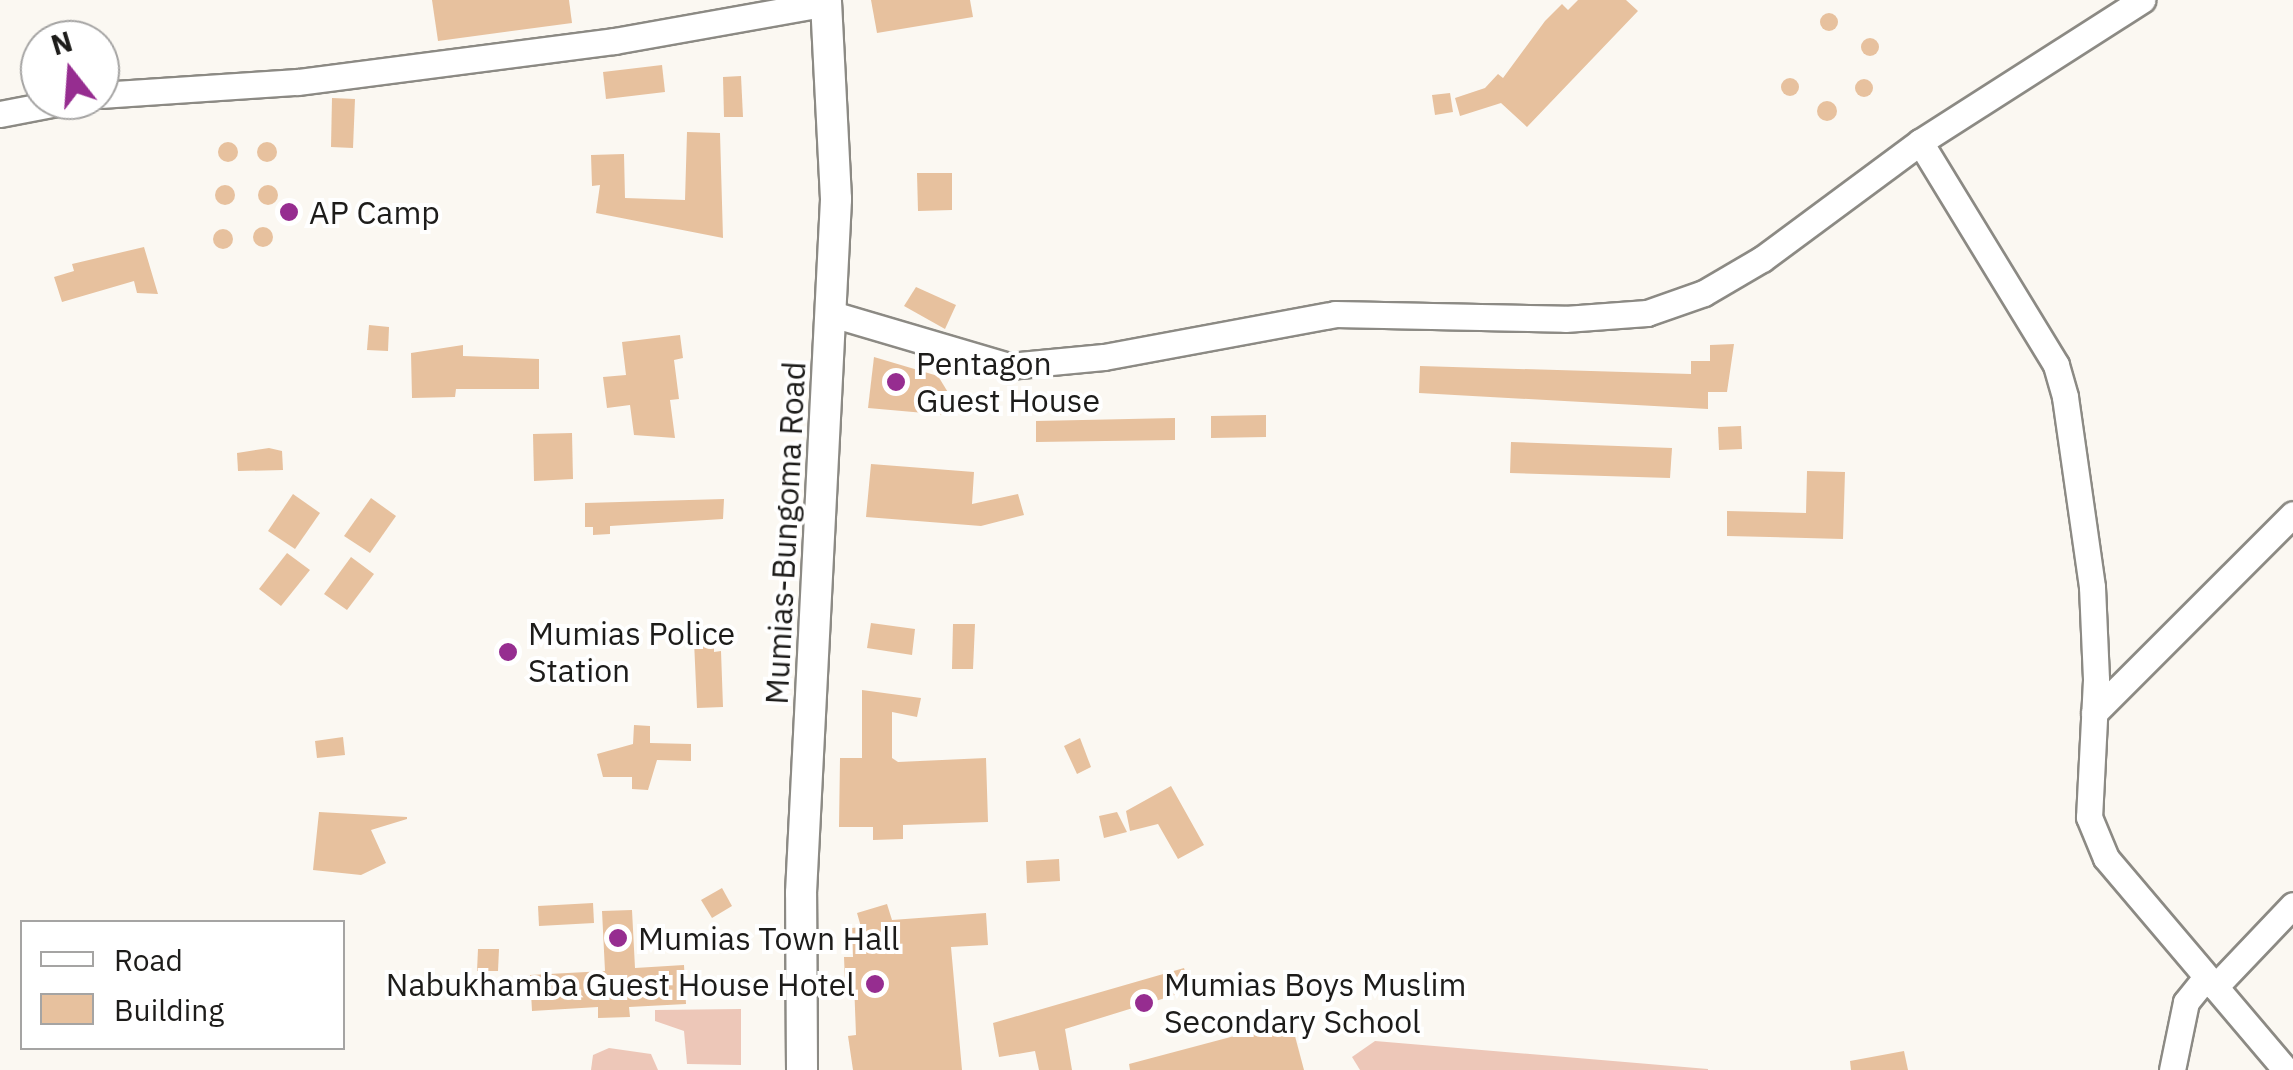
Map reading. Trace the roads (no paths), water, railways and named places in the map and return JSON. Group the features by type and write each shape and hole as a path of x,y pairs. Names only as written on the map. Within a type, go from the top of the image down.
{"street":[{"path":"832,314 1009,366 1104,357 1335,314 1434,312 1565,320 1647,313 1704,292 1762,260 1920,142 2142,0"},
{"path":"120,94 298,82 614,41 826,2"},
{"name":"Mumias-Bungoma Road","path":"802,1070 802,893 832,314 836,109 826,2"},
{"path":"1920,142 2056,365 2092,587 2094,713 2090,817 2106,858 2286,1070"},
{"path":"2094,713 2293,514"},
{"path":"2172,1070 2186,1002 2293,905"}],"place":[{"name":"AP Camp","path":"289,212"},
{"name":"Pentagon Guest House","path":"896,382"},
{"name":"Mumias Police Station","path":"508,652"},
{"name":"Mumias Town Hall","path":"618,938"},
{"name":"Nabukhamba Guest House Hotel","path":"875,984"},
{"name":"Mumias Boys Muslim Secondary School","path":"1144,1003"}]}
